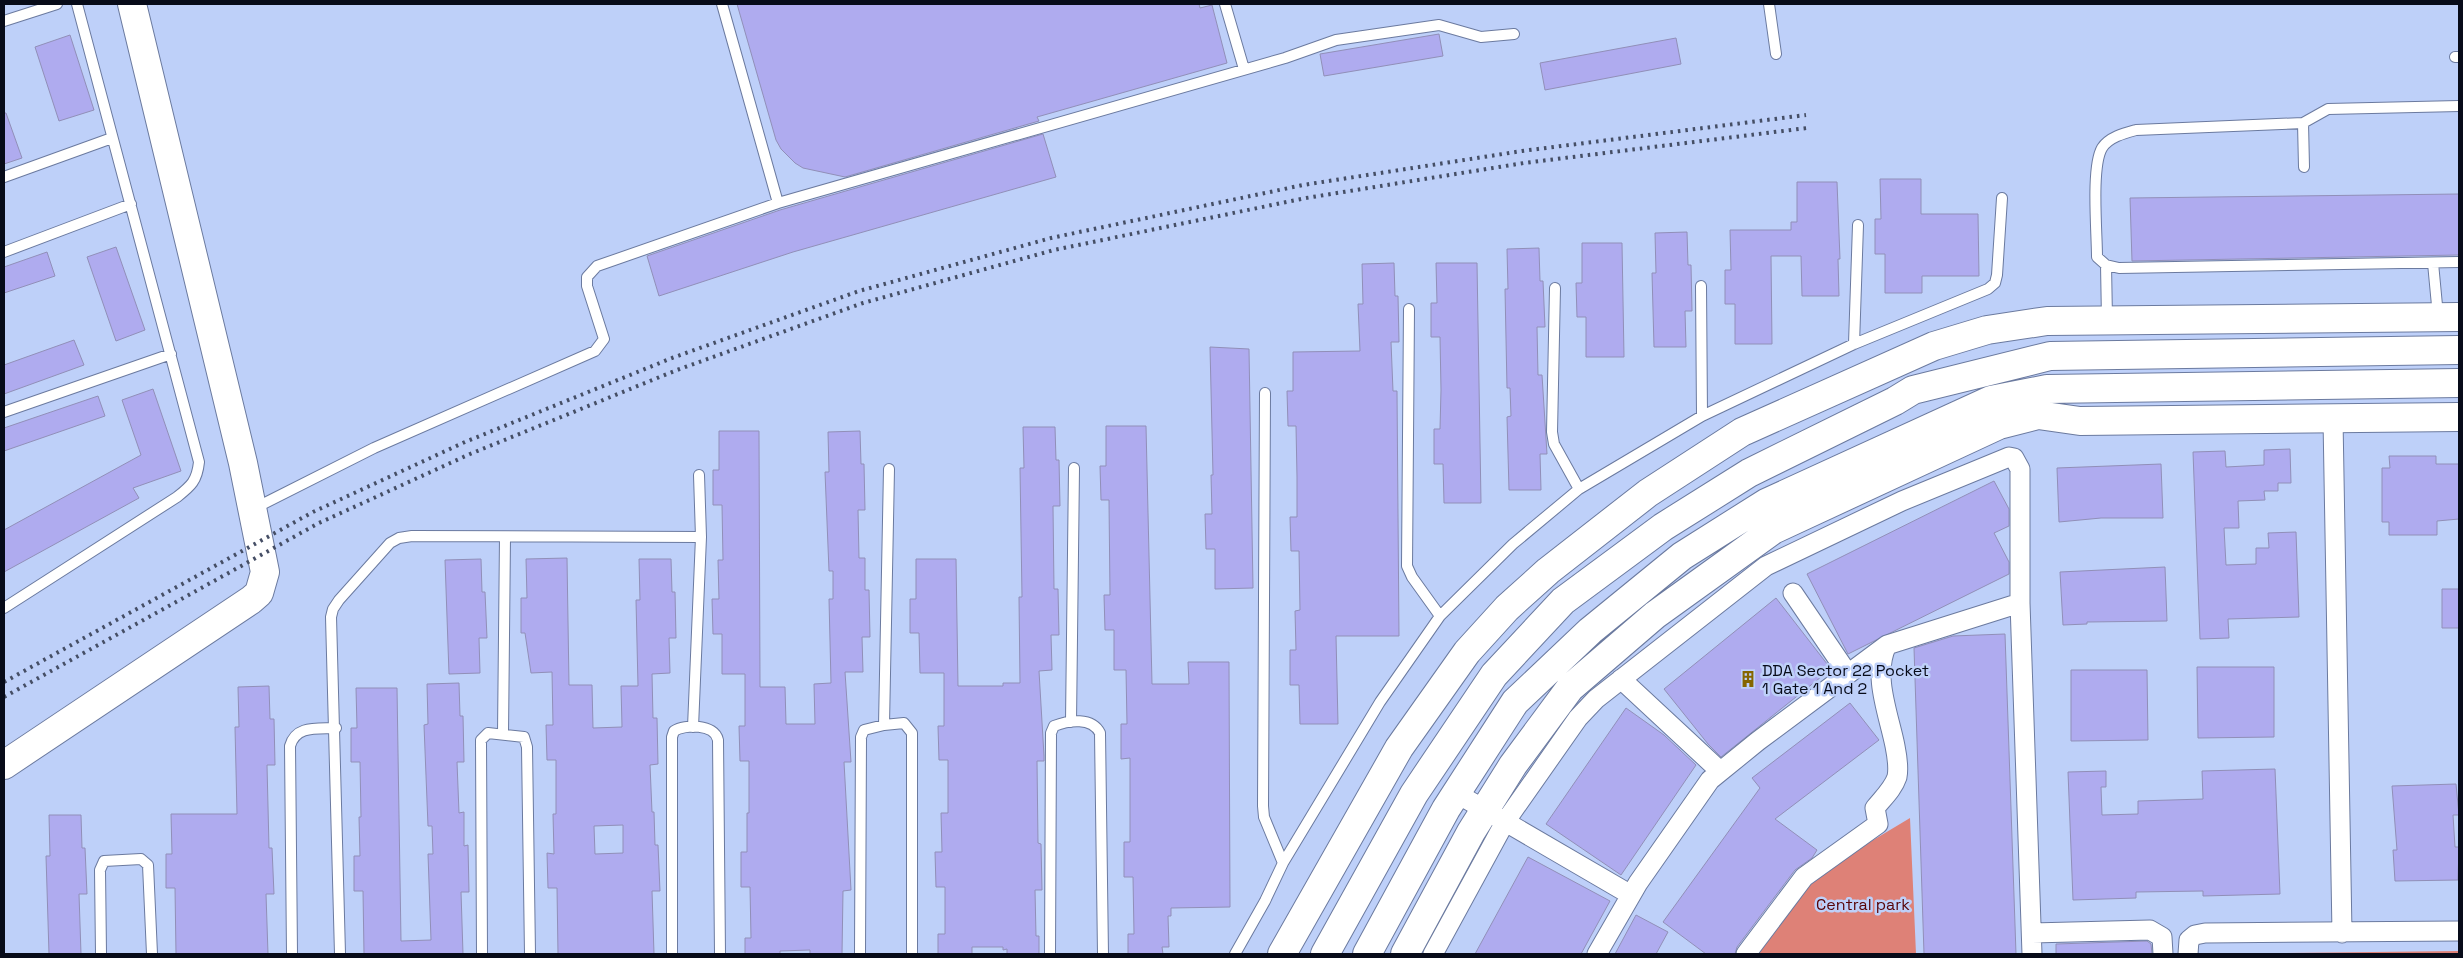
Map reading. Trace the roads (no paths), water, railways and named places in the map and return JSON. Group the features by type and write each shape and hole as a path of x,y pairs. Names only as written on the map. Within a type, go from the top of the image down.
{"street":[{"path":"4,765 251,600 259,593 265,572 243,463 132,4"},
{"path":"1282,954 1400,748 1467,652 1507,608 1548,571 1648,493 1742,432 1934,346 1987,330 2019,323 2107,320 2449,317"},
{"path":"1325,954 1414,794 1494,675 1563,601 1663,527 1749,473 1914,390 2050,356 2459,350"},
{"path":"1913,356 1926,387"},
{"path":"1367,954 1456,793 1515,702 1590,631 1682,556 1766,503 1935,423 1991,400 2047,389 2459,383"},
{"path":"1991,400 2009,457"},
{"path":"1433,954 1494,816 1512,765 1570,688 1655,615 1773,530 1998,425 2038,415 2080,421 2459,417"},
{"path":"2333,419 2342,933"},
{"path":"1405,954 1494,816 1585,709 1621,679 1766,566 1902,501 2009,457 2014,458 2020,468 2020,604 2032,954"},
{"path":"1793,593 1848,674"},
{"path":"1597,954 1631,895 1710,780 1720,771 1887,645 2020,604"},
{"path":"1746,954 1804,877 1878,824 1875,808 1893,786 1897,775 1897,759 1880,676 1882,656 1887,645"},
{"path":"1621,679 1720,771"},
{"path":"1456,793 1631,895"},
{"path":"2032,933 2150,930 2162,937 2162,954"},
{"path":"2188,954 2189,940 2195,935 2206,933 2459,931"}],"lane":[{"path":"4,22 57,4"},
{"path":"4,608 193,485 197,477 199,462 77,4"},
{"path":"722,4 778,203"},
{"path":"1225,4 1244,70"},
{"path":"1769,4 1776,54"},
{"path":"252,509 374,448 595,351 604,339 587,286 587,277 597,266 778,203 1244,70 1336,40 1439,25 1481,38 1514,34"},
{"path":"2459,106 2328,109 2303,123 2136,130 2119,134 2103,146 2096,163 2097,257 2106,265 2119,268 2459,262"},
{"path":"2303,123 2304,167"},
{"path":"4,177 112,138"},
{"path":"1235,954 1283,863 1380,702 1440,616 1513,544 1579,489 1702,416 1854,344 1988,289 1995,283 1997,275 2002,198"},
{"path":"4,252 131,204"},
{"path":"1854,344 1858,225"},
{"path":"2433,263 2449,317"},
{"path":"2106,265 2107,320"},
{"path":"1701,286 1702,416"},
{"path":"1555,288 1554,444 1579,489"},
{"path":"1409,309 1407,566 1412,577 1440,616"},
{"path":"4,412 171,354"},
{"path":"1265,393 1262,806 1266,822 1283,863"},
{"path":"884,724 889,468"},
{"path":"1071,722 1074,468"},
{"path":"693,727 701,537 699,475"},
{"path":"340,954 332,617 333,608 339,600 390,543 399,538 412,536 701,537"},
{"path":"503,733 505,537"},
{"path":"1050,954 1051,733 1054,726 1071,722 1090,723 1096,726 1100,733 1103,954"},
{"path":"860,954 861,737 864,730 884,724 904,723 912,733 912,954"},
{"path":"672,954 672,737 677,729 693,727 711,729 715,732 718,740 720,954"},
{"path":"292,954 290,746 295,735 300,731 336,728"},
{"path":"482,954 481,740 488,733 519,735 524,737 526,742 530,954"},
{"path":"101,954 100,870 104,862 109,860 141,860 148,865 152,954"}],"railway":[{"path":"4,682 313,512 465,442 672,358 859,291 1051,238 1303,185 1522,151 1806,115"},
{"path":"4,697 319,523 470,454 677,370 863,303 1054,250 1306,198 1524,163 1807,128"}],"place":[{"name":"DDA Sector 22 Pocket 1 Gate 1 And 2","path":"1748,679"}],"park label":[{"name":"Central park","path":"1863,904"}]}
